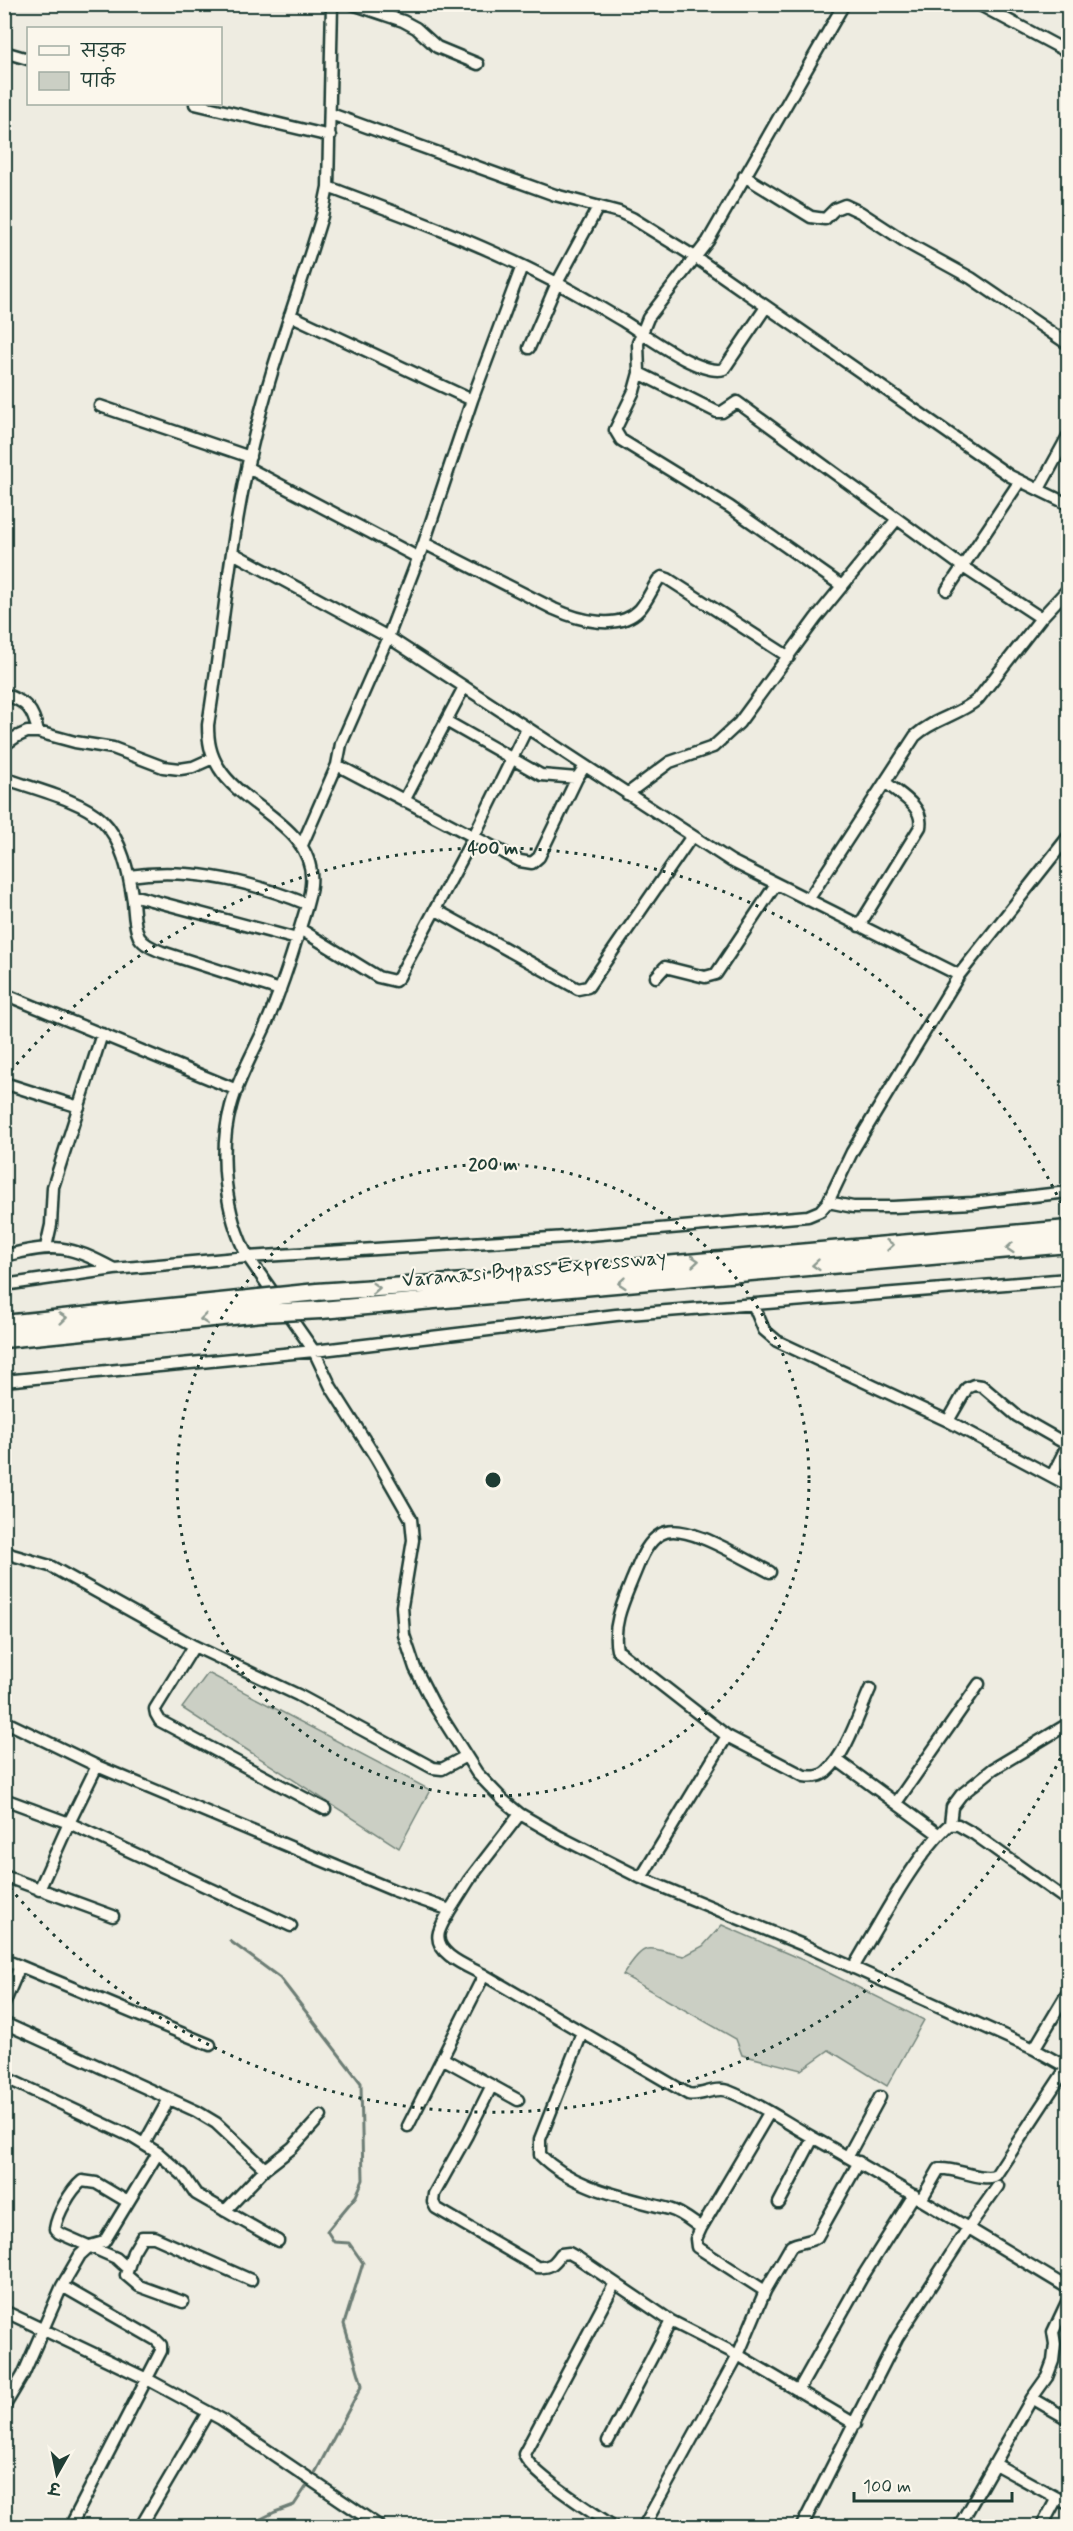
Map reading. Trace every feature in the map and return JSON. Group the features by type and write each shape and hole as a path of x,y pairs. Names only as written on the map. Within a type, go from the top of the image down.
{"highway":[{"name":"Varanasi Bypass Expressway","path":"4,1339 260,1306 317,1292 484,1280 1068,1229"},
{"name":"Varanasi Bypass Expressway","path":"4,1324 260,1306 321,1310 1068,1244"}],"street":[{"path":"332,4 328,187 322,216 290,315 249,463 233,553 208,725 208,742 220,771 302,845 312,883 280,990 230,1108 226,1138 227,1172 234,1224 248,1257 314,1351 332,1387 411,1520 413,1540 402,1606 404,1635 415,1668 434,1705 477,1773 503,1800 520,1814 641,1878 853,1968 1034,2049 1068,2067 996,2175 988,2178 948,2168 939,2169 861,2279 798,2391"},
{"path":"352,4 403,21 416,28 437,47 478,64"},
{"path":"842,586 730,507 618,438 615,430 634,391 639,373 640,332 648,318 708,241 844,4"},
{"path":"978,4 1068,52"},
{"path":"4,52 27,59"},
{"path":"199,105 330,136"},
{"path":"331,114 555,195 619,212 632,218 695,257 1020,481 1068,504"},
{"path":"744,176 810,217 825,219 835,209 845,205 860,212 909,244 971,278 1068,344"},
{"path":"328,187 522,266 557,283 675,353 718,371 724,369 766,307"},
{"path":"529,348 557,283 598,207"},
{"path":"302,845 337,765 348,725 388,637 419,558 472,400 522,266"},
{"path":"290,315 472,400"},
{"path":"639,373 717,412 722,412 737,402 963,567 1041,618"},
{"path":"100,406 249,463 419,558"},
{"path":"1039,489 1068,436"},
{"path":"947,590 1020,481"},
{"path":"627,794 670,762 703,752 723,739 752,709 842,586 897,519"},
{"path":"424,543 554,609 574,618 596,622 614,621 640,609 662,577 789,657"},
{"path":"233,553 388,637 731,861 959,975"},
{"path":"808,900 915,736 922,729 971,706 1041,618 1068,589"},
{"path":"404,801 464,687"},
{"path":"4,694 26,705 34,714 38,732"},
{"path":"446,721 513,757 541,775 577,778"},
{"path":"132,895 298,934 378,976 395,981 403,973 436,910 527,728"},
{"path":"4,746 16,736 27,732 38,732 75,742 113,748 163,767 180,769 193,767 213,758"},
{"path":"337,765 473,838 520,861 532,863 539,857 585,766"},
{"path":"4,778 86,808 102,820 115,837 129,876 136,926 140,939 147,945 162,952 280,990"},
{"path":"859,926 920,827 922,819 919,811 885,782"},
{"path":"436,910 578,989 584,989 588,987 692,836"},
{"path":"4,1285 114,1269 248,1257 567,1237 808,1216 820,1211 828,1202 852,1152 959,975 1068,837"},
{"path":"129,876 147,873 198,874 258,886 307,904"},
{"path":"656,977 665,967 705,977 716,974 776,884"},
{"path":"4,994 237,1090"},
{"path":"46,1247 51,1225 53,1186 102,1034"},
{"path":"4,1083 79,1107"},
{"path":"828,1202 853,1207 893,1207 973,1203 1068,1192"},
{"path":"4,1256 46,1247 68,1248 82,1252 114,1269"},
{"path":"4,1381 314,1351 616,1315 1068,1279"},
{"path":"753,1304 764,1330 777,1341 948,1421 1068,1485"},
{"path":"948,1421 967,1388 974,1385 982,1386 1017,1416 1068,1445 1052,1476"},
{"path":"770,1572 694,1534 670,1530 659,1534 644,1551 621,1608 615,1639 617,1650 727,1736 804,1776 813,1777 824,1773 837,1760 870,1689"},
{"path":"4,1550 12,1555 50,1566 194,1646 298,1695 433,1768 442,1769 468,1759"},
{"path":"194,1646 155,1709 160,1721 325,1809"},
{"path":"896,1803 978,1684"},
{"path":"4,1721 97,1766 398,1891 450,1910"},
{"path":"853,1968 915,1867 938,1834 950,1824 952,1807 960,1795 993,1769 1068,1724"},
{"path":"641,1878 727,1736"},
{"path":"837,1760 938,1834"},
{"path":"39,1890 97,1766"},
{"path":"4,1799 69,1823 291,1926"},
{"path":"520,1814 469,1880 438,1933 439,1945 448,1954 688,2094 696,2096 716,2090 727,2091 769,2113 859,2162 1068,2288"},
{"path":"950,1824 958,1825 974,1834 1068,1901"},
{"path":"4,1876 113,1916"},
{"path":"4,1960 210,2045"},
{"path":"4,2004 20,1966"},
{"path":"408,2126 484,1975"},
{"path":"1034,2049 1068,1992"},
{"path":"4,2023 216,2123 265,2169"},
{"path":"582,2033 540,2139 540,2156 570,2178 624,2199 669,2209 701,2228"},
{"path":"442,2058 518,2100"},
{"path":"4,2076 144,2144 183,2175 196,2194 278,2241"},
{"path":"491,2087 434,2194 432,2202 436,2208 537,2267 546,2268 554,2264 561,2254 569,2253 671,2321 738,2355 855,2424"},
{"path":"848,2156 880,2097"},
{"path":"144,2144 169,2099"},
{"path":"765,2291 697,2247 696,2239 769,2113"},
{"path":"225,2211 265,2169 292,2148 321,2116"},
{"path":"779,2203 813,2138"},
{"path":"4,2407 23,2375 62,2286 80,2255 90,2246 104,2242 158,2153"},
{"path":"644,2526 738,2355 765,2291 791,2246 798,2242 809,2242 817,2237 859,2162"},
{"path":"127,2268 116,2258 59,2233 55,2229 56,2222 76,2186 82,2181 96,2183 128,2202"},
{"path":"802,2526 897,2338 998,2186"},
{"path":"183,2302 130,2280 126,2275 133,2252 145,2235 174,2245 251,2280"},
{"path":"613,2526 537,2472 525,2460 524,2454 615,2283"},
{"path":"62,2286 161,2344 161,2351 71,2524"},
{"path":"959,2526 1032,2398 1047,2377 1054,2353 1053,2332 1068,2300"},
{"path":"4,2312 147,2379 208,2412 244,2433 379,2526"},
{"path":"608,2441 671,2321"},
{"path":"1032,2398 1068,2419"},
{"path":"141,2526 208,2412"},
{"path":"995,2464 1068,2504"},
{"path":"1042,2526 1057,2498"}],"green space":[{"path":"208,1673 430,1790 399,1848 182,1708"},
{"path":"722,1925 805,1961 924,2020 887,2086 829,2050 801,2070 742,2055 736,2039 623,1975 642,1951 654,1949 684,1956 703,1946"}],"waterway":[{"path":"230,1941 280,1978 361,2083 363,2180 356,2196 327,2231 334,2242 349,2243 363,2263 344,2324 362,2385 315,2473"},
{"path":"247,2526 294,2505 306,2487"}]}
